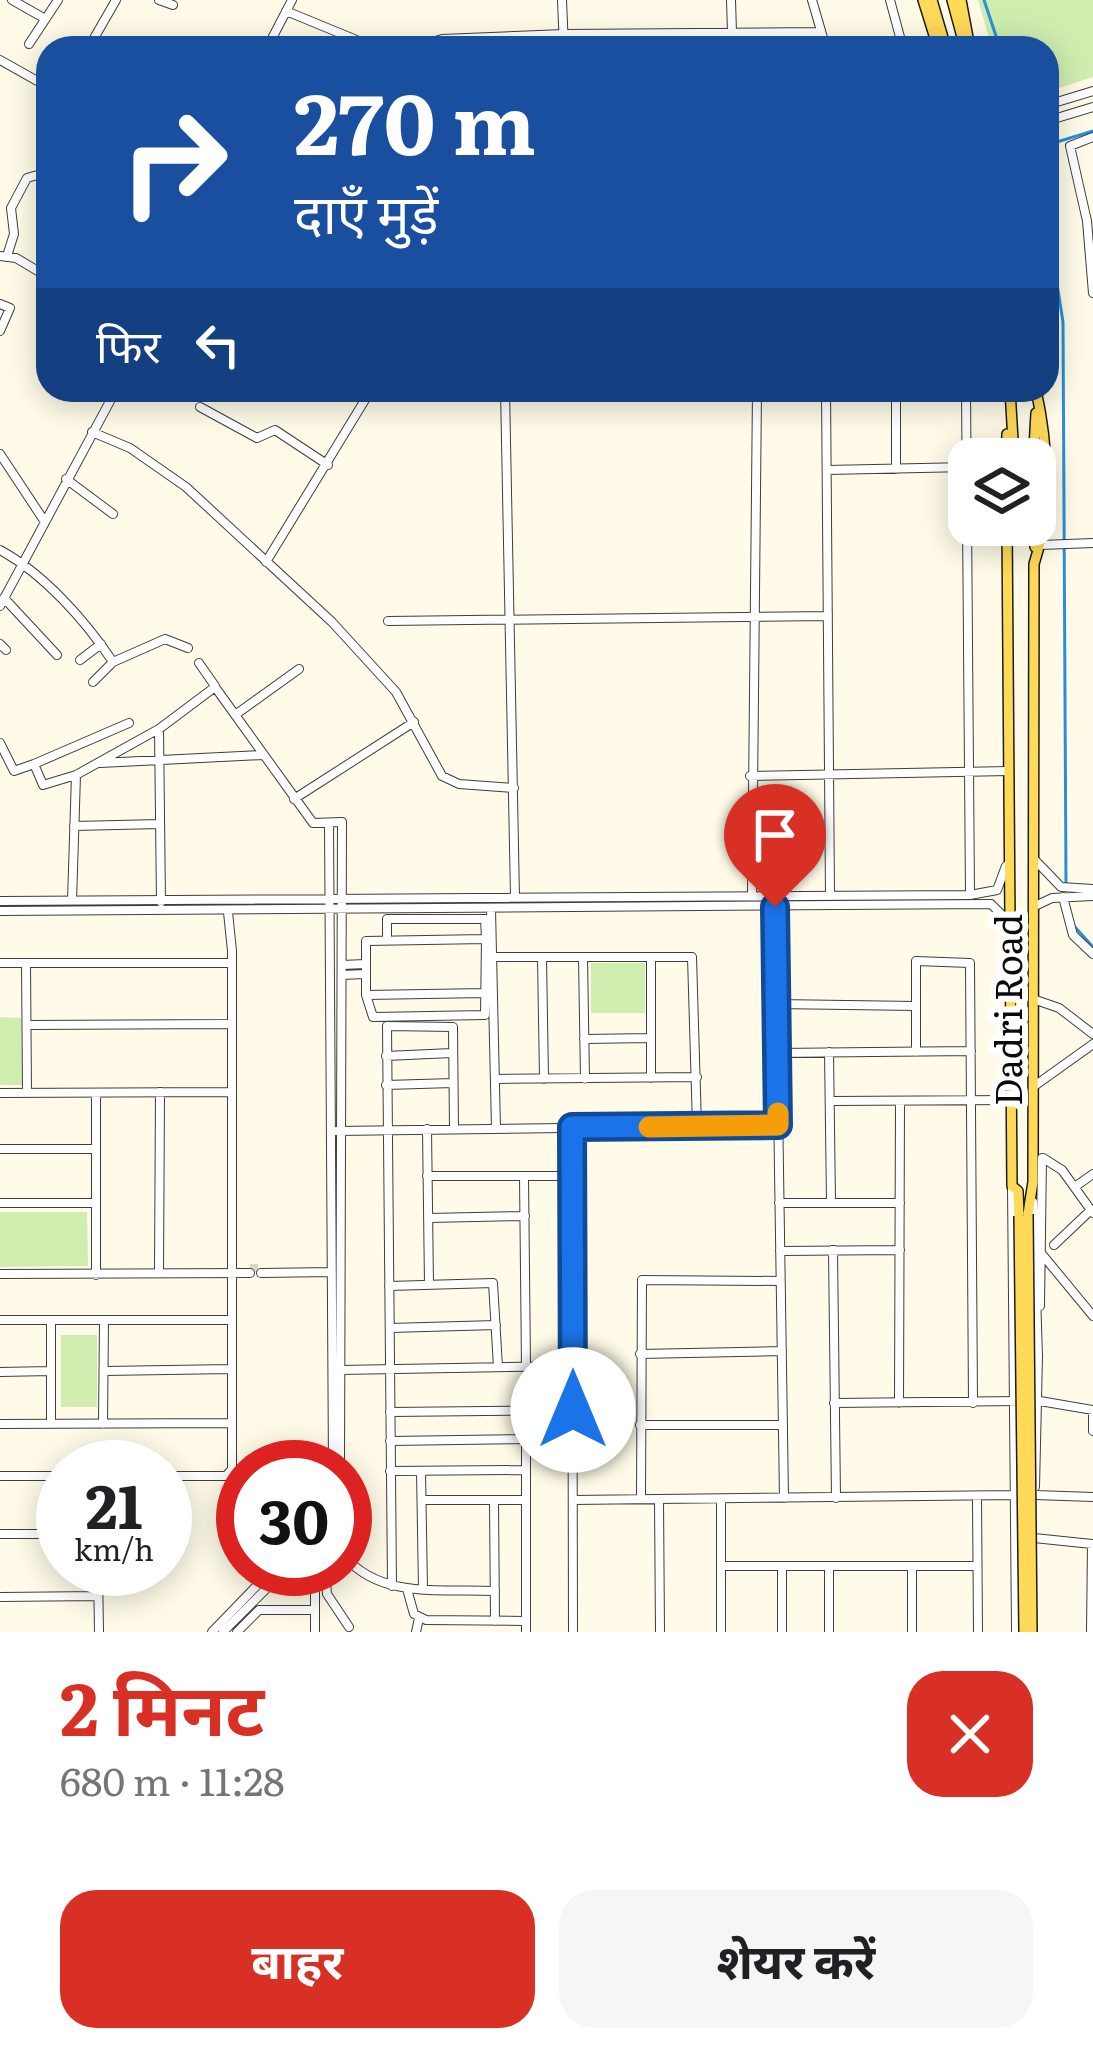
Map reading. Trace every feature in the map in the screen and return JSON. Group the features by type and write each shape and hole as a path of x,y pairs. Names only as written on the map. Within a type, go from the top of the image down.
{"main road":[{"path":"923,0 937,36"},
{"path":"932,0 940,36"},
{"path":"956,0 964,36"},
{"path":"1007,438 1009,402"},
{"path":"1011,402 1013,440 1025,452 1036,442 1036,402"},
{"name":"Dadri Road","path":"1038,402 1044,438"},
{"name":"Dadri Road","path":"1007,546 1012,1186"},
{"path":"1034,546 1034,564"},
{"name":"Dadri Road","path":"1033,1182 1037,1157 1032,1087 1034,564 1046,546"},
{"path":"1011,1004 1033,1001"},
{"path":"1023,1215 1033,1182"},
{"path":"1012,1186 1018,1191 1023,1215 1027,1632"}],"street":[{"path":"12,0 42,17"},
{"path":"28,44 42,17 58,0"},
{"path":"95,36 116,0"},
{"path":"159,0 173,5"},
{"path":"273,36 292,0"},
{"path":"562,0 564,34"},
{"path":"731,0 732,32"},
{"path":"812,0 822,36"},
{"path":"890,0 900,36"},
{"path":"286,11 347,36"},
{"path":"515,36 821,32"},
{"path":"0,60 36,81"},
{"path":"1059,101 1093,91"},
{"path":"1059,117 1093,107"},
{"path":"1093,137 1070,146 1087,221 1093,292"},
{"path":"36,175 27,178 5,208 14,234 4,256 36,271"},
{"path":"0,304 10,308 0,331"},
{"path":"58,655 2,602 109,402"},
{"path":"266,562 364,402"},
{"path":"505,402 515,897"},
{"path":"752,896 757,402"},
{"path":"826,402 830,896"},
{"path":"896,402 896,469"},
{"path":"966,402 967,438"},
{"path":"200,407 257,438 275,430 328,465"},
{"path":"92,432 157,465 370,661 414,722 436,767 451,782 514,788"},
{"path":"0,454 43,519"},
{"path":"826,470 948,468"},
{"path":"66,478 113,514"},
{"path":"1056,544 1093,543"},
{"path":"968,546 970,896"},
{"path":"0,550 22,562 113,662"},
{"path":"388,622 512,616 828,616"},
{"path":"93,682 113,662 165,639 188,648"},
{"path":"80,660 101,644"},
{"path":"199,663 313,823 342,822 342,970 334,1131"},
{"path":"235,715 299,669"},
{"path":"34,764 43,785 76,775 158,729 215,687"},
{"path":"294,799 414,722"},
{"path":"0,743 14,771 129,723"},
{"path":"158,729 161,902"},
{"path":"93,763 263,755"},
{"path":"751,776 1009,771"},
{"path":"72,901 76,775"},
{"path":"329,823 337,1440"},
{"path":"74,826 160,824"},
{"path":"343,906 515,897 970,896 998,890 1007,858"},
{"path":"1033,858 1061,887 1093,892"},
{"path":"1033,908 1040,901 1093,892"},
{"path":"1063,897 1073,934 1093,953"},
{"path":"0,901 491,909 991,904 1002,911 1011,929"},
{"path":"0,911 227,912 329,906"},
{"path":"775,907 784,1498"},
{"path":"491,909 496,1129"},
{"path":"192,1475 230,1474 227,912"},
{"path":"386,939 388,919 482,916 486,939 483,1016 373,1017 366,995 365,940 486,939"},
{"path":"492,957 686,955 696,963 697,1126"},
{"path":"651,956 651,1078"},
{"path":"542,957 544,1079"},
{"path":"583,957 585,1078"},
{"path":"916,1052 916,961 970,963 973,1402"},
{"path":"0,963 230,962"},
{"path":"26,963 27,1093"},
{"path":"342,970 365,969"},
{"path":"366,995 486,993"},
{"path":"1033,1001 1059,1008 1093,1034"},
{"path":"776,1004 916,1006"},
{"path":"26,1025 228,1024"},
{"path":"392,1586 389,1025 451,1024 454,1129"},
{"path":"584,1039 651,1038"},
{"path":"1032,1087 1093,1045"},
{"path":"829,1052 831,1203"},
{"path":"777,1053 971,1052"},
{"path":"386,1056 452,1053"},
{"path":"495,1079 697,1078"},
{"path":"386,1085 453,1083"},
{"path":"159,1274 160,1092"},
{"path":"0,1093 229,1092"},
{"path":"96,1093 97,1275"},
{"path":"830,1102 1012,1100"},
{"path":"899,1403 900,1102"},
{"path":"334,1131 778,1125"},
{"path":"572,1127 573,1632"},
{"path":"427,1130 429,1285"},
{"path":"0,1149 96,1148"},
{"path":"1037,1157 1076,1186 1092,1212 1054,1245"},
{"path":"1027,1632 1038,1400 1037,1157"},
{"path":"1076,1186 1093,1174"},
{"path":"428,1176 572,1176"},
{"path":"524,1176 526,1366"},
{"name":"Dadri Road","path":"1033,1182 1038,1253"},
{"name":"Dadri Road","path":"1012,1186 1015,1496 1027,1632"},
{"path":"0,1203 95,1203"},
{"path":"779,1203 900,1203"},
{"path":"428,1218 525,1216"},
{"path":"832,1250 836,1498"},
{"path":"780,1251 900,1250"},
{"path":"1038,1253 1093,1316"},
{"path":"0,1274 335,1270"},
{"path":"640,1499 642,1280 781,1281"},
{"path":"389,1286 493,1283 498,1367"},
{"path":"1078,1295 1093,1288"},
{"path":"0,1320 230,1320"},
{"path":"51,1320 51,1424"},
{"path":"103,1424 104,1321"},
{"path":"389,1328 496,1325"},
{"path":"1013,1338 1038,1336"},
{"path":"640,1354 782,1351"},
{"path":"336,1370 572,1366"},
{"path":"104,1371 231,1370"},
{"path":"0,1372 51,1371"},
{"path":"835,1403 1038,1400 1093,1410 1093,1431"},
{"path":"390,1412 573,1410"},
{"path":"419,1618 526,1627 526,1411"},
{"path":"0,1424 231,1423"},
{"path":"640,1425 783,1425"},
{"path":"390,1441 526,1439"},
{"path":"390,1471 526,1470"},
{"path":"422,1471 423,1589"},
{"path":"0,1476 36,1476"},
{"path":"1035,1495 1046,1491 1093,1497"},
{"path":"573,1500 1015,1496"},
{"path":"977,1497 978,1632"},
{"path":"658,1499 660,1632"},
{"path":"721,1632 722,1499"},
{"path":"422,1500 526,1500"},
{"path":"494,1500 495,1622"},
{"path":"0,1534 36,1534"},
{"path":"1034,1538 1092,1545 1091,1632"},
{"path":"721,1566 977,1566"},
{"path":"782,1566 782,1632"},
{"path":"829,1566 829,1632"},
{"path":"912,1566 912,1632"},
{"path":"372,1574 407,1589 495,1591"},
{"path":"407,1589 419,1618 416,1632"},
{"path":"0,1597 98,1596 99,1632"},
{"path":"212,1632 247,1596"},
{"path":"223,1632 259,1596"},
{"path":"315,1632 316,1596"},
{"path":"328,1596 349,1628"},
{"path":"237,1632 259,1610 316,1610"}],"green space":[{"path":"978,0 1093,0 1093,77 1059,88 1059,36 988,36"},
{"path":"591,963 645,963 645,1013 591,1013"},
{"path":"0,1017 21,1018 22,1085 0,1085"},
{"path":"0,1212 87,1212 88,1266 0,1267"},
{"path":"61,1335 97,1335 97,1407 61,1407"}],"waterway":[{"path":"984,0 996,36"},
{"path":"1059,141 1093,131"},
{"path":"1059,296 1063,322 1066,883"},
{"path":"1074,926 1093,947"}],"tunnel":[{"path":"250,1268 261,1268"}],"slow traffic":[{"path":"649,1127 778,1125 778,1113"}],"route":[{"path":"573,1410 572,1127 778,1125 775,907"}]}
